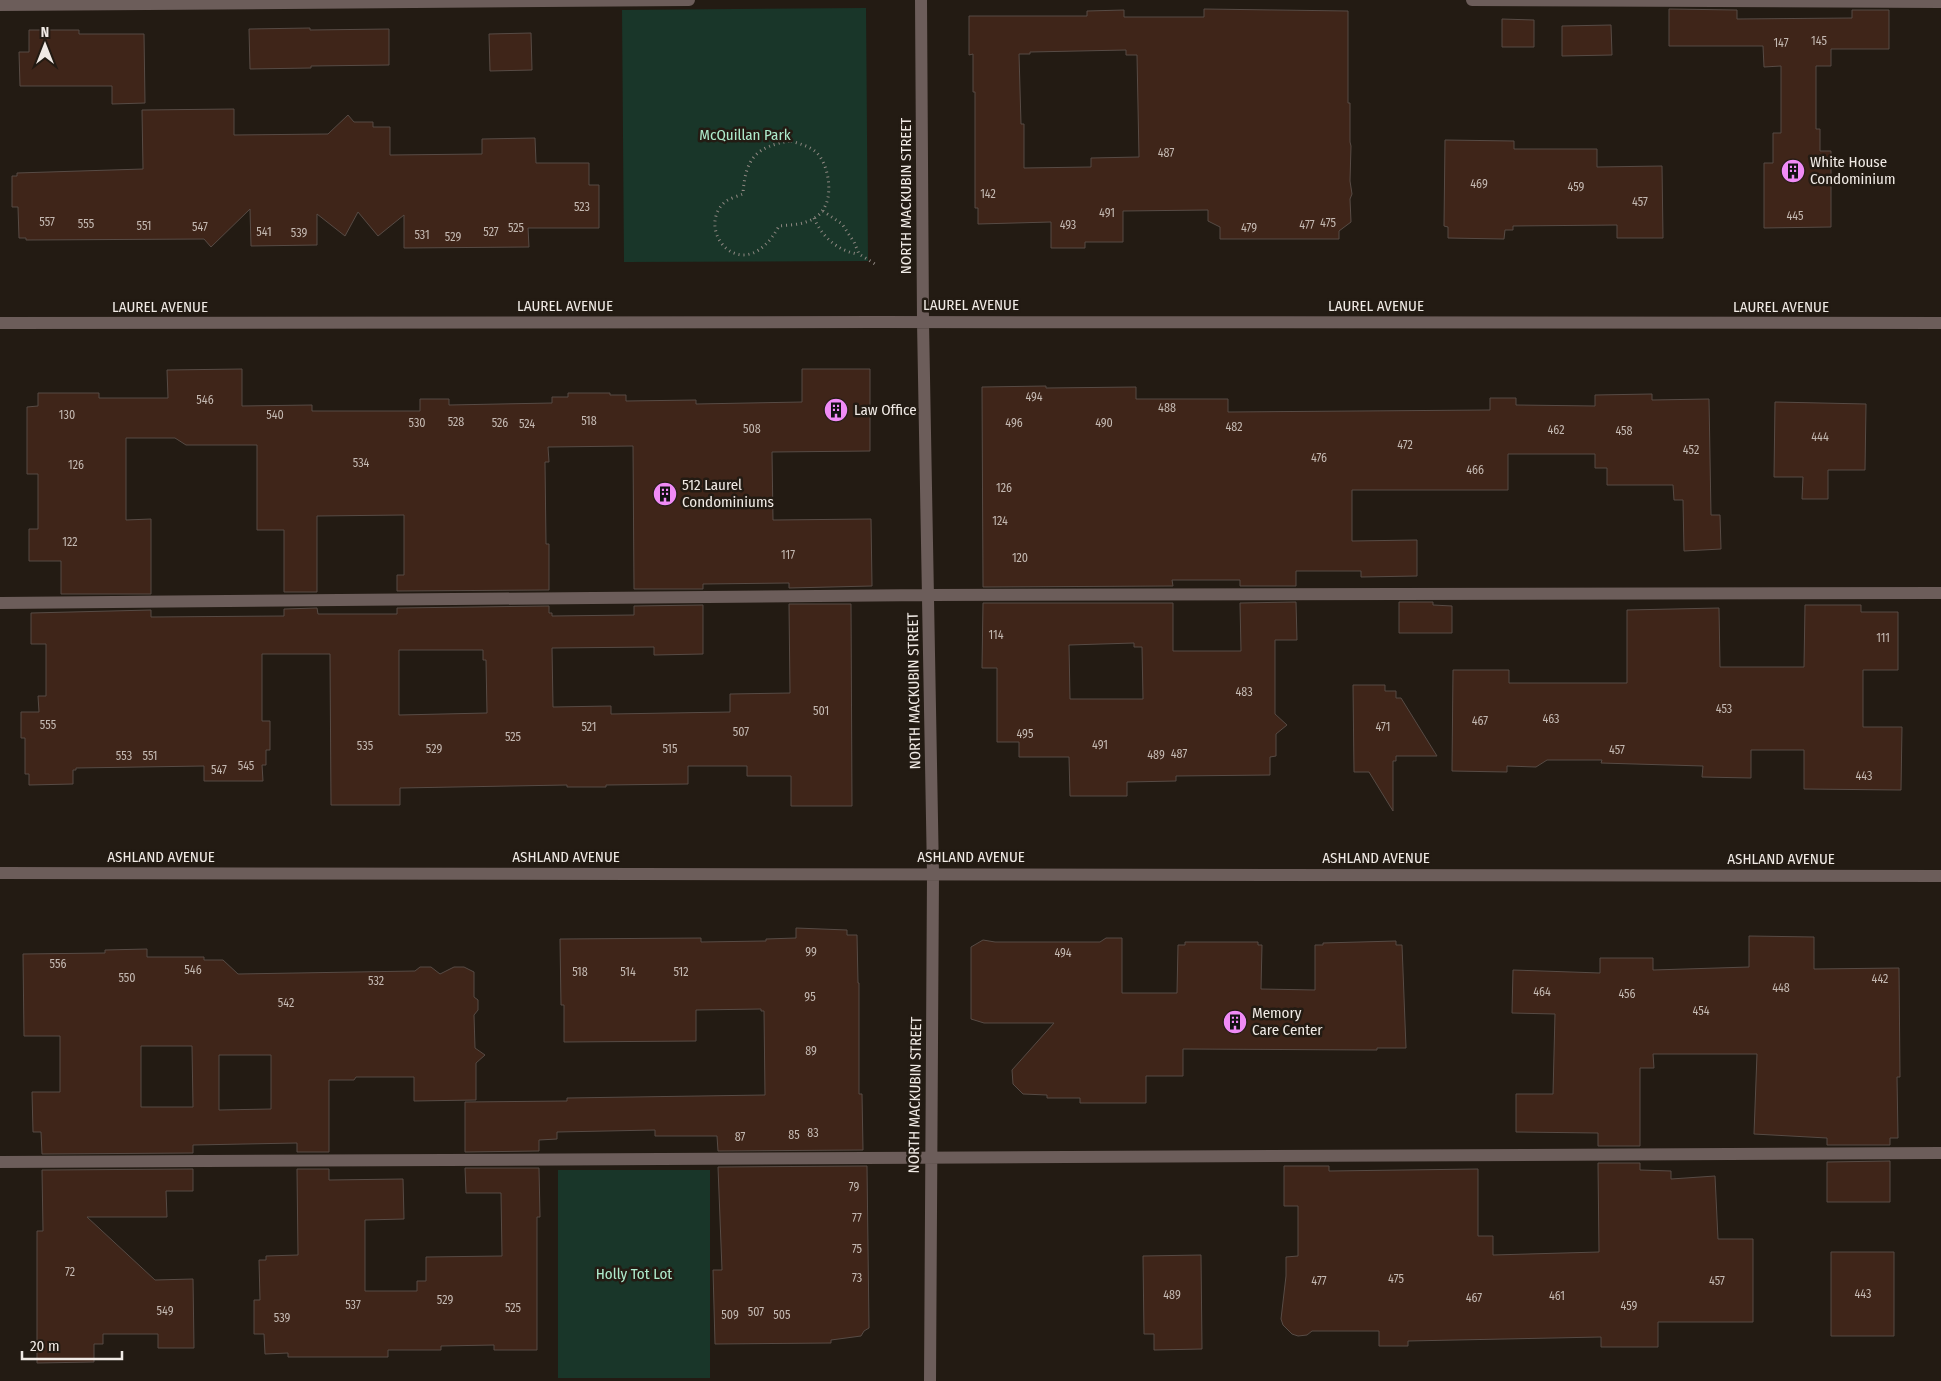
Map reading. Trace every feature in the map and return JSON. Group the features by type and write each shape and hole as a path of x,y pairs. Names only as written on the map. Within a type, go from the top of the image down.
{"street":[{"path":"0,5 689,0"},
{"name":"NORTH MACKUBIN STREET","path":"921,0 923,322 933,874 930,1381"},
{"path":"1472,0 1941,2"},
{"name":"LAUREL AVENUE","path":"0,323 1941,323"},
{"path":"0,603 929,595 1941,593"},
{"name":"ASHLAND AVENUE","path":"0,873 1941,876"},
{"path":"0,1162 1941,1153"}],"path":[{"path":"791,141 805,146 816,152 824,162 828,188 827,200 823,210 805,223 779,226 767,245 757,252 746,255 735,254 726,249 716,233 715,222 719,210 726,201 743,194 745,174 755,156 764,148 775,143 791,141"},
{"path":"823,210 842,224 854,242 859,254"},
{"path":"814,218 817,225 834,245 845,252 859,254 875,264"}],"green space":[{"name":"McQuillan Park","path":"866,8 868,261 624,262 622,10"},
{"name":"Holly Tot Lot","path":"558,1170 710,1170 710,1378 558,1378"}],"building":[{"path":"1204,9 1348,11 1351,222 1339,231 1339,239 1220,239 1220,227 1208,221 1208,210 1123,211 1123,242 1085,242 1085,248 1051,248 1051,222 978,224 978,208 975,208 975,92 973,92 973,54 969,55 969,16 1087,16 1087,11 1124,10 1124,17 1204,17","holes":["1126,50 1126,55 1137,55 1139,157 1091,158 1091,167 1024,168 1024,124 1021,124 1019,54 1030,54 1030,52"]},
{"path":"1669,9 1737,10 1737,19 1852,18 1852,10 1889,10 1889,49 1831,49 1831,66 1816,66 1816,129 1820,129 1820,151 1831,151 1831,227 1764,228 1764,163 1773,163 1773,133 1781,133 1781,66 1764,67 1763,46 1669,46"},
{"path":"1502,19 1534,20 1534,47 1502,47"},
{"path":"1611,25 1612,55 1562,56 1562,26"},
{"path":"310,28 310,30 389,29 389,65 250,69 249,29"},
{"path":"29,30 79,30 79,34 144,34 145,103 112,104 112,86 20,86 19,52 29,52"},
{"path":"531,33 532,70 490,71 489,34"},
{"path":"234,109 234,135 328,134 348,115 354,122 373,122 373,127 390,127 390,155 482,154 482,139 535,138 536,163 589,163 589,185 599,185 599,228 528,228 529,247 404,248 404,215 378,236 358,212 345,236 317,214 317,245 251,246 250,209 211,247 204,239 26,240 26,238 19,238 18,207 12,207 12,176 17,176 17,173 143,169 142,110"},
{"path":"1445,140 1514,141 1514,149 1597,149 1597,167 1662,166 1663,238 1617,238 1617,225 1513,226 1513,230 1505,230 1504,239 1448,238 1448,227 1444,226"},
{"path":"242,369 242,406 312,405 312,411 420,411 420,399 449,399 449,405 552,403 552,397 568,397 568,393 626,395 626,401 696,400 696,404 802,402 802,369 870,369 870,451 772,452 773,520 871,519 872,586 789,588 789,583 703,584 703,589 634,589 633,446 548,447 549,462 545,462 546,544 549,544 549,590 397,591 397,575 404,575 404,515 317,516 317,592 284,592 284,530 257,530 257,445 186,445 175,438 126,438 126,520 151,519 151,594 61,594 61,561 29,561 29,529 38,529 38,474 27,474 27,407 38,406 38,393 99,393 99,398 168,398 167,370"},
{"path":"1046,386 1046,388 1136,387 1136,399 1228,399 1228,412 1490,410 1490,398 1516,398 1516,405 1595,406 1595,395 1652,394 1652,400 1709,399 1711,515 1720,515 1721,549 1684,551 1683,500 1674,500 1673,485 1607,485 1607,468 1595,468 1595,454 1508,454 1508,490 1352,490 1352,541 1417,540 1417,576 1361,577 1361,571 1296,571 1296,586 1240,586 1240,580 1172,580 1173,586 983,587 982,387"},
{"path":"1775,402 1866,404 1865,470 1828,470 1828,499 1802,499 1803,477 1774,477"},
{"path":"1296,602 1297,640 1275,640 1275,714 1287,725 1276,734 1276,756 1270,757 1270,775 1176,776 1176,781 1127,782 1127,796 1070,796 1069,757 1019,757 1019,742 997,742 997,668 982,668 983,603 1173,603 1173,651 1241,651 1240,603","holes":["1134,643 1134,647 1142,647 1143,699 1070,699 1069,645"]},
{"path":"1399,602 1433,602 1433,605 1452,606 1452,633 1399,633"},
{"path":"789,604 851,604 852,806 791,806 791,776 747,776 747,766 688,766 688,784 606,785 606,787 567,787 567,785 400,788 400,805 331,805 330,654 262,654 262,721 270,721 270,750 266,750 266,765 262,765 263,781 204,781 204,766 76,768 76,770 73,770 73,784 29,785 29,774 25,774 25,738 21,738 21,712 39,712 38,696 46,696 46,644 31,644 31,613 151,610 151,617 284,616 284,609 317,608 318,614 397,614 397,608 549,606 549,613 552,613 552,616 634,615 634,606 703,605 703,654 654,655 654,647 552,648 553,707 611,706 611,714 730,712 730,694 790,693","holes":["399,650 483,650 483,660 486,660 487,713 399,715"]},
{"path":"1805,605 1861,605 1861,612 1898,612 1898,670 1863,670 1863,727 1902,727 1901,790 1804,789 1804,750 1751,750 1751,778 1702,777 1703,766 1601,763 1602,760 1547,760 1536,767 1507,766 1507,772 1452,771 1453,670 1509,670 1509,683 1627,683 1627,610 1719,608 1720,667 1804,667"},
{"path":"1353,685 1385,685 1385,691 1396,691 1396,698 1401,698 1437,756 1396,756 1396,761 1393,761 1393,811 1369,772 1354,772"},
{"path":"796,928 847,930 847,935 857,935 859,1094 862,1094 863,1150 718,1151 717,1136 655,1136 655,1130 557,1132 557,1139 539,1140 539,1151 465,1152 465,1102 567,1101 567,1098 765,1095 764,1011 761,1011 761,1009 696,1010 696,1041 564,1042 564,1005 561,1005 560,939 701,938 701,942 766,941 766,939 796,938"},
{"path":"1749,936 1814,937 1814,969 1899,968 1900,1077 1897,1077 1898,1138 1890,1138 1890,1145 1827,1145 1827,1138 1754,1134 1757,1054 1653,1054 1654,1068 1640,1068 1640,1146 1598,1146 1598,1133 1516,1132 1516,1094 1553,1094 1555,1014 1512,1013 1513,970 1600,973 1600,958 1653,958 1653,970 1749,967"},
{"name":"Memory Care Center","path":"1106,938 1122,938 1122,993 1177,993 1178,945 1185,945 1185,942 1258,942 1258,945 1262,945 1261,989 1315,990 1315,945 1323,945 1323,943 1396,941 1396,945 1402,945 1406,1048 1377,1048 1377,1050 1183,1049 1183,1076 1146,1076 1146,1103 1080,1103 1080,1098 1047,1098 1047,1095 1023,1094 1013,1084 1012,1070 1054,1023 984,1023 971,1019 971,947 983,940 995,942 1100,942"},
{"path":"147,949 147,957 204,957 204,960 223,960 238,974 415,971 420,967 431,967 440,974 454,967 464,967 474,972 474,997 478,1000 478,1010 474,1015 475,1048 485,1055 476,1063 476,1100 414,1101 414,1077 356,1077 354,1080 329,1080 329,1152 297,1152 297,1143 193,1145 193,1153 42,1154 41,1132 33,1132 32,1092 60,1092 60,1036 24,1036 23,954 105,953 105,950","holes":["141,1046 192,1046 193,1107 141,1107","219,1055 271,1055 271,1109 219,1110"]},
{"path":"1890,1161 1890,1202 1827,1202 1827,1162"},
{"path":"1598,1163 1640,1163 1640,1170 1671,1171 1671,1179 1715,1176 1718,1239 1753,1239 1753,1322 1658,1322 1658,1347 1601,1347 1601,1337 1408,1341 1408,1346 1379,1346 1379,1331 1312,1331 1307,1335 1298,1336 1292,1334 1283,1325 1281,1319 1286,1276 1286,1257 1298,1256 1298,1206 1284,1206 1284,1166 1329,1166 1329,1171 1478,1169 1478,1236 1493,1236 1493,1255 1599,1252"},
{"path":"867,1166 869,1328 861,1336 831,1340 831,1343 715,1344 713,1270 722,1270 718,1167"},
{"path":"465,1168 539,1168 540,1217 537,1217 537,1350 494,1350 494,1345 441,1346 441,1350 388,1350 388,1357 288,1357 288,1353 265,1354 264,1334 254,1334 254,1300 260,1300 259,1260 266,1260 266,1256 298,1255 297,1169 329,1169 329,1180 403,1179 404,1219 365,1220 365,1291 417,1291 417,1281 426,1281 426,1257 502,1256 501,1193 466,1193"},
{"path":"193,1169 193,1191 166,1191 167,1217 87,1217 155,1280 193,1279 194,1348 158,1348 158,1334 103,1334 103,1344 94,1344 94,1362 37,1363 37,1231 43,1231 42,1170"},
{"path":"1831,1252 1894,1252 1894,1336 1831,1336"},
{"path":"1201,1255 1202,1349 1154,1350 1154,1334 1144,1334 1143,1256"}],"place":[{"name":"White House Condominium","path":"1793,171"},
{"name":"Law Office","path":"836,410"},
{"name":"512 Laurel Condominiums","path":"665,494"},
{"name":"Memory Care Center","path":"1235,1022"}]}
